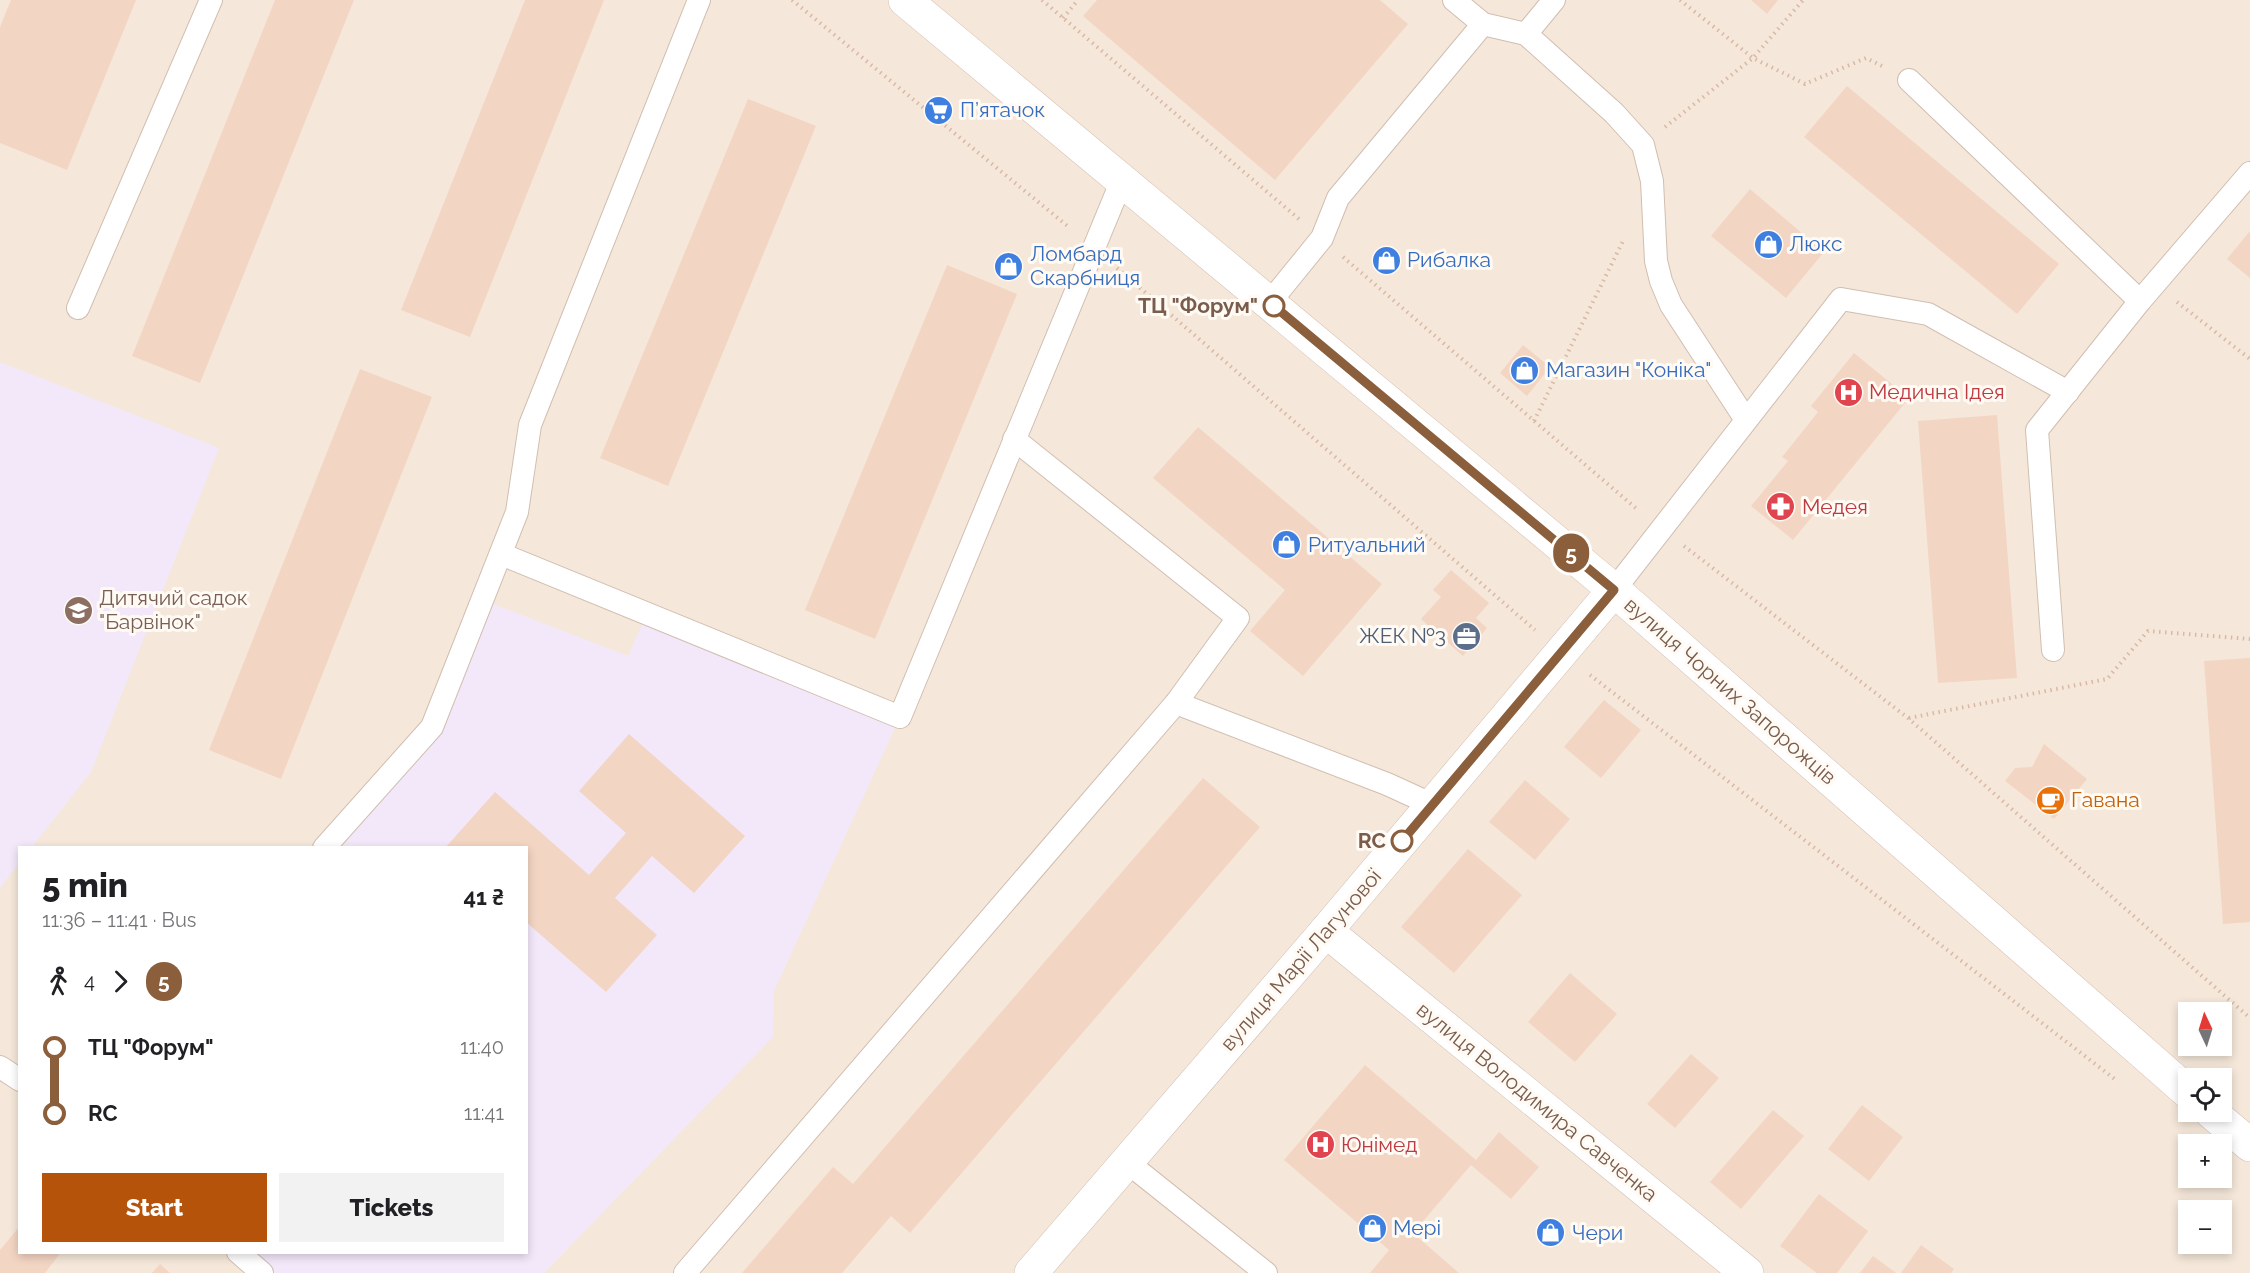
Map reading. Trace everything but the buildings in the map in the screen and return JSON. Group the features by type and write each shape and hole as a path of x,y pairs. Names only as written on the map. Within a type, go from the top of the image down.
{"street":[{"name":"вулиця Чорних Запорожців","path":"905,0 1614,590 2178,1083"},
{"name":"вулиця Марії Лагунової","path":"1031,1273 1326,931 1614,590"},
{"name":"вулиця Володимира Савченка","path":"1326,931 1747,1273"},
{"path":"2223,1122 2250,1145"}],"lane":[{"path":"78,308 211,0"},
{"path":"326,846 432,727 518,512 530,424 699,0"},
{"path":"1454,0 1484,24 1526,34 1614,113 1643,145 1652,175 1656,261 1661,281 1671,305 1746,420"},
{"path":"1526,34 1554,0"},
{"path":"1270,303 1322,238 1338,198 1484,24"},
{"path":"1909,80 2148,293"},
{"path":"2053,650 2037,429 2250,172"},
{"path":"501,554 900,717 1122,180"},
{"path":"1614,590 1841,299 1928,314 2068,392"},
{"path":"685,1273 1176,703 1238,618 1014,439"},
{"path":"1176,703 1387,784 1433,805"},
{"path":"0,1067 18,1079"},
{"path":"1127,1162 1266,1273"},
{"path":"240,1254 262,1273"}],"path":[{"path":"792,0 1094,248 1562,653 2125,1087"},
{"path":"1042,0 1661,529 1908,718 2250,1018"},
{"path":"1063,18 1078,0"},
{"path":"1680,0 1753,58 1805,84 1866,58 1909,80"},
{"path":"1643,145 1753,58 1803,0"},
{"path":"1534,421 1627,233"},
{"path":"2148,293 2250,359"},
{"path":"1908,718 2107,679 2148,631 2250,639"}],"shaded area":[{"path":"0,0 2250,0 2250,1273 0,1273"},
{"name":"Дитячий садок \"Барвінок\"","path":"0,362 219,448 91,772 33,846 18,846 18,864 0,888"},
{"path":"483,600 628,656 647,614 900,717 774,991 773,1037 544,1273 262,1273 239,1254 528,1254 528,846 325,846 432,727"}],"bus line":[{"name":"5","path":"1274,306 1614,590 1402,841"}],"place":[{"name":"П’ятачок","path":"939,110"},
{"name":"Люкс","path":"1768,244"},
{"name":"Рибалка","path":"1386,260"},
{"name":"Ломбард Скарбниця","path":"1009,266"},
{"name":"ТЦ \"Форум\"","path":"1274,306"},
{"name":"Магазин \"Коніка\"","path":"1525,370"},
{"name":"Медична Ідея","path":"1848,392"},
{"name":"Медея","path":"1781,507"},
{"name":"Ритуальний","path":"1287,545"},
{"name":"Дитячий садок \"Барвінок\"","path":"78,610"},
{"name":"ЖЕК №3","path":"1467,636"},
{"name":"Гавана","path":"2050,800"},
{"name":"RC","path":"1402,841"},
{"name":"Юнімед","path":"1320,1145"},
{"name":"Мері","path":"1372,1228"},
{"name":"Чери","path":"1551,1233"}]}
